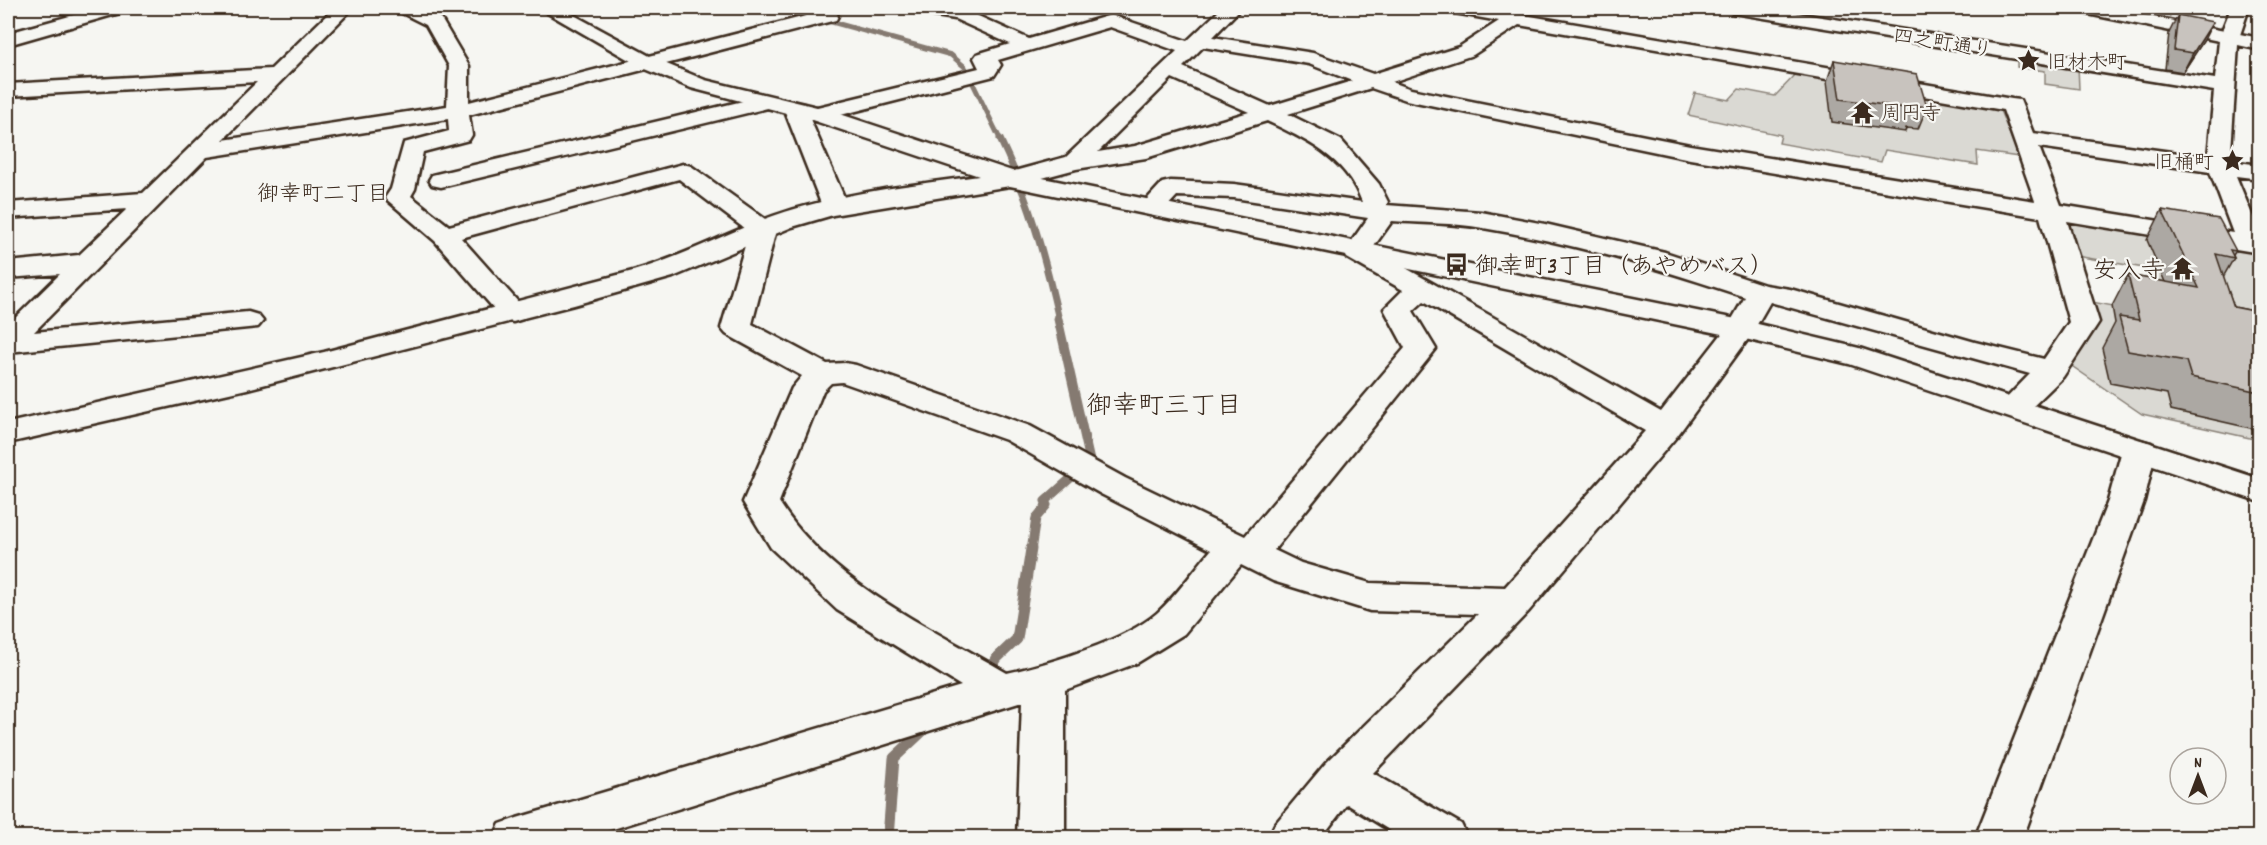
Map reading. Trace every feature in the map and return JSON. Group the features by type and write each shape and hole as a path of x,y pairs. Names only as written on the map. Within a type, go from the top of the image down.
{"street":[{"path":"8,39 117,8"},
{"path":"8,342 148,200 344,8"},
{"path":"406,8 433,21 459,66 458,111 461,135 412,148 403,189 397,198 444,235 513,313"},
{"path":"548,8 650,64 698,84 806,111 1012,179 1357,252 1741,329 1859,357 2014,407 2259,491"},
{"path":"199,151 458,111 650,64 830,16 792,8"},
{"path":"916,8 959,14 1027,45"},
{"path":"1074,162 1232,8"},
{"path":"1455,8 1516,18 1762,46 2012,105 2051,212 2084,322 2052,370 2014,407"},
{"name":"四之町通り","path":"1733,8 1785,12 2225,87"},
{"path":"2083,8 2229,40 2259,44"},
{"path":"2240,8 2229,40 2219,151 2220,166 2255,244"},
{"path":"1762,46 1785,12"},
{"path":"8,433 142,406 513,313 670,270 763,230 835,206 1012,179 1074,162 1138,153 1271,114 1466,51 1516,18"},
{"path":"806,111 987,72 990,65 984,57 1110,21 1195,45 1313,59 1406,94 1690,152 2255,244"},
{"path":"1170,69 1271,114 1333,145 1370,189 1378,212 1357,252"},
{"path":"10,91 275,75"},
{"path":"441,180 764,102"},
{"path":"806,111 835,206"},
{"path":"2023,138 2259,172"},
{"path":"444,235 683,171 763,230"},
{"path":"1152,208 1171,188 1292,197 1378,212 1482,220 1655,258 1761,293 1780,295 1966,349 2052,370"},
{"path":"8,210 148,200"},
{"path":"763,230 736,328 822,374 845,372 1018,433 1113,486 1287,572 1370,597 1515,601"},
{"path":"1357,252 1665,429"},
{"path":"8,270 86,264"},
{"path":"517,837 1002,690 1044,681 1122,652 1170,624 1242,551 1421,349 1398,309 1422,288"},
{"path":"1292,837 1341,777 1515,601 1665,429 1741,329 1761,293"},
{"path":"8,342 248,321"},
{"path":"822,374 808,388 761,502 784,540 851,600 1002,690"},
{"path":"1999,837 2126,501 2139,450"},
{"path":"1041,837 1044,681"},
{"path":"1341,777 1444,837"}],"shaded area":[{"path":"2017,56 2078,66 2079,89 2045,84 2045,71 2017,67"},
{"path":"1799,71 1999,108 2019,157 1977,151 1978,165 1885,150 1881,162 1779,143 1781,135 1688,115 1695,93 1729,100 1739,89 1775,96"},
{"path":"2076,219 2259,251 2259,440 2142,414 2060,358 2087,301 2172,317 2149,269 2071,255 2063,222"}],"building":[{"path":"2178,15 2213,22 2193,53 2174,50"},
{"path":"1834,60 1917,74 1927,107 1913,105 1914,109 1840,99"},
{"path":"2162,210 2219,219 2236,251 2230,250 2234,258 2216,254 2234,307 2259,312 2259,392 2191,377 2186,361 2128,351 2119,317 2139,320 2128,275 2199,288"}],"waterway":[{"path":"2069,8 2087,11"},
{"path":"821,19 951,55 965,67 1001,141"},
{"path":"1000,139 1020,184 1035,228 1059,320"},
{"path":"1031,551 1036,518 1047,505 1045,501 1090,461 1058,319"},
{"path":"988,673 997,658 1017,639 1031,549"},
{"path":"888,838 894,758 928,726"}],"place":[{"name":"旧材木町","path":"2029,61"},
{"name":"周円寺","path":"1863,112"},
{"name":"旧桶町","path":"2232,161"},
{"name":"御幸町3丁目（あやめバス）","path":"1457,265"},
{"name":"安入寺","path":"2183,269"}],"district":[{"name":"御幸町二丁目","path":"323,192"},
{"name":"御幸町三丁目","path":"1164,404"}]}
